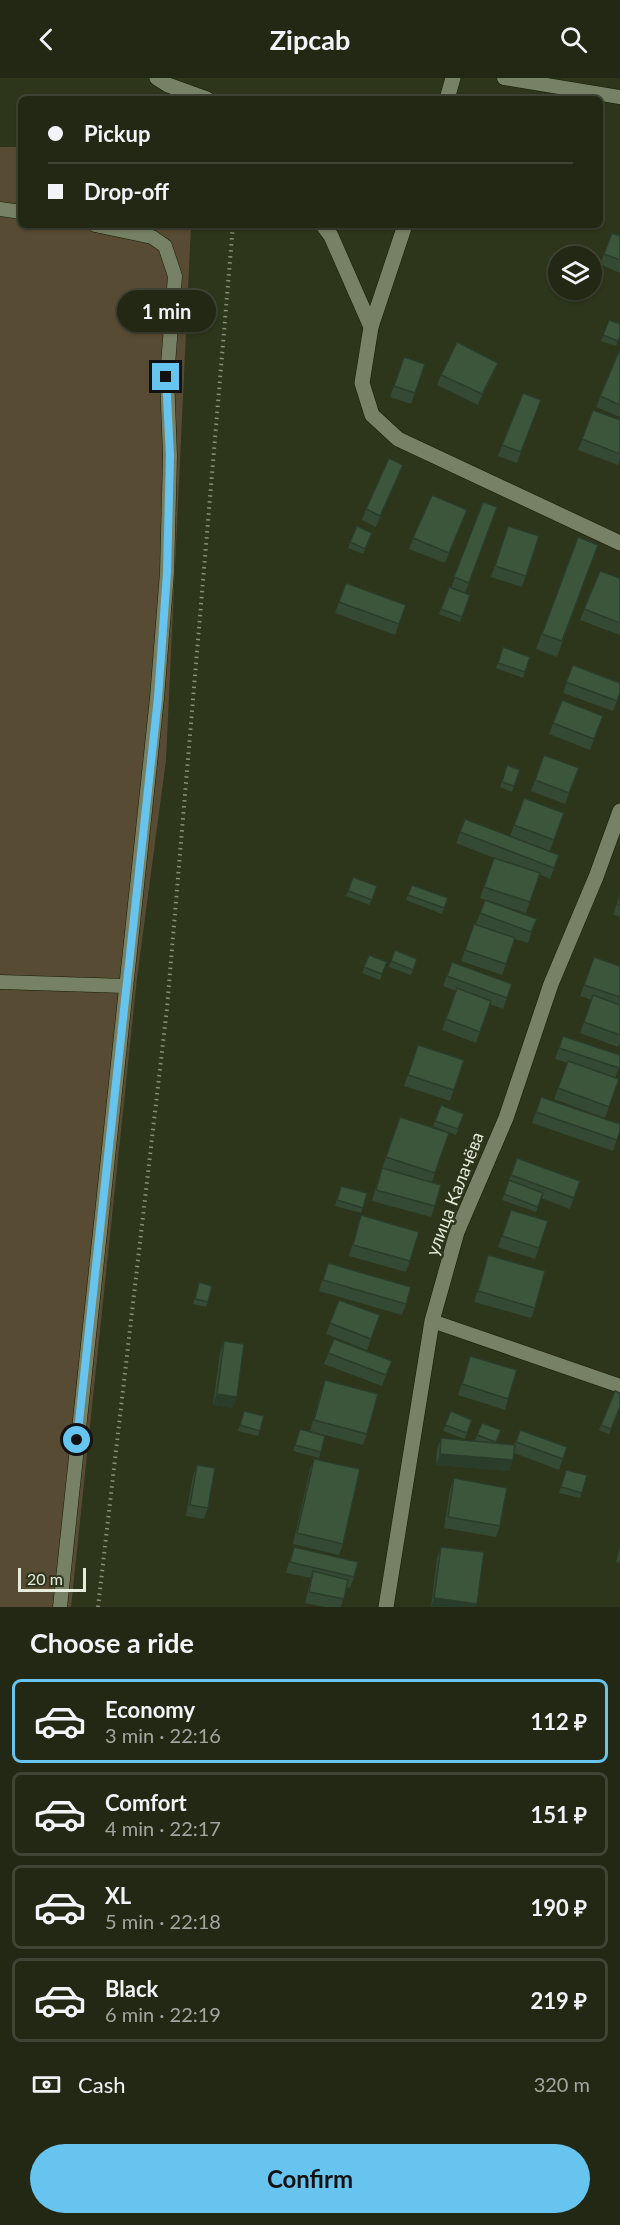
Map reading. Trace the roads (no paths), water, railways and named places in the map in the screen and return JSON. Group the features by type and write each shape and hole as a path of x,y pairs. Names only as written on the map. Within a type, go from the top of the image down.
{"street":[{"path":"157,78 168,85 199,96"},
{"path":"448,96 453,78"},
{"path":"325,228 331,236 370,327"},
{"path":"404,228 370,327 362,383 372,415 398,440 620,543"},
{"name":"улица Калачёва","path":"386,1607 432,1322 457,1232 506,1118 551,984 596,877 620,811"}],"lane":[{"path":"504,78 620,97"},
{"path":"0,209 18,212"},
{"path":"60,1607 125,986 158,698 167,573 170,456 166,377 176,276 165,246 152,237 109,228"},
{"path":"0,982 125,986"},
{"path":"432,1322 620,1386"}]}
